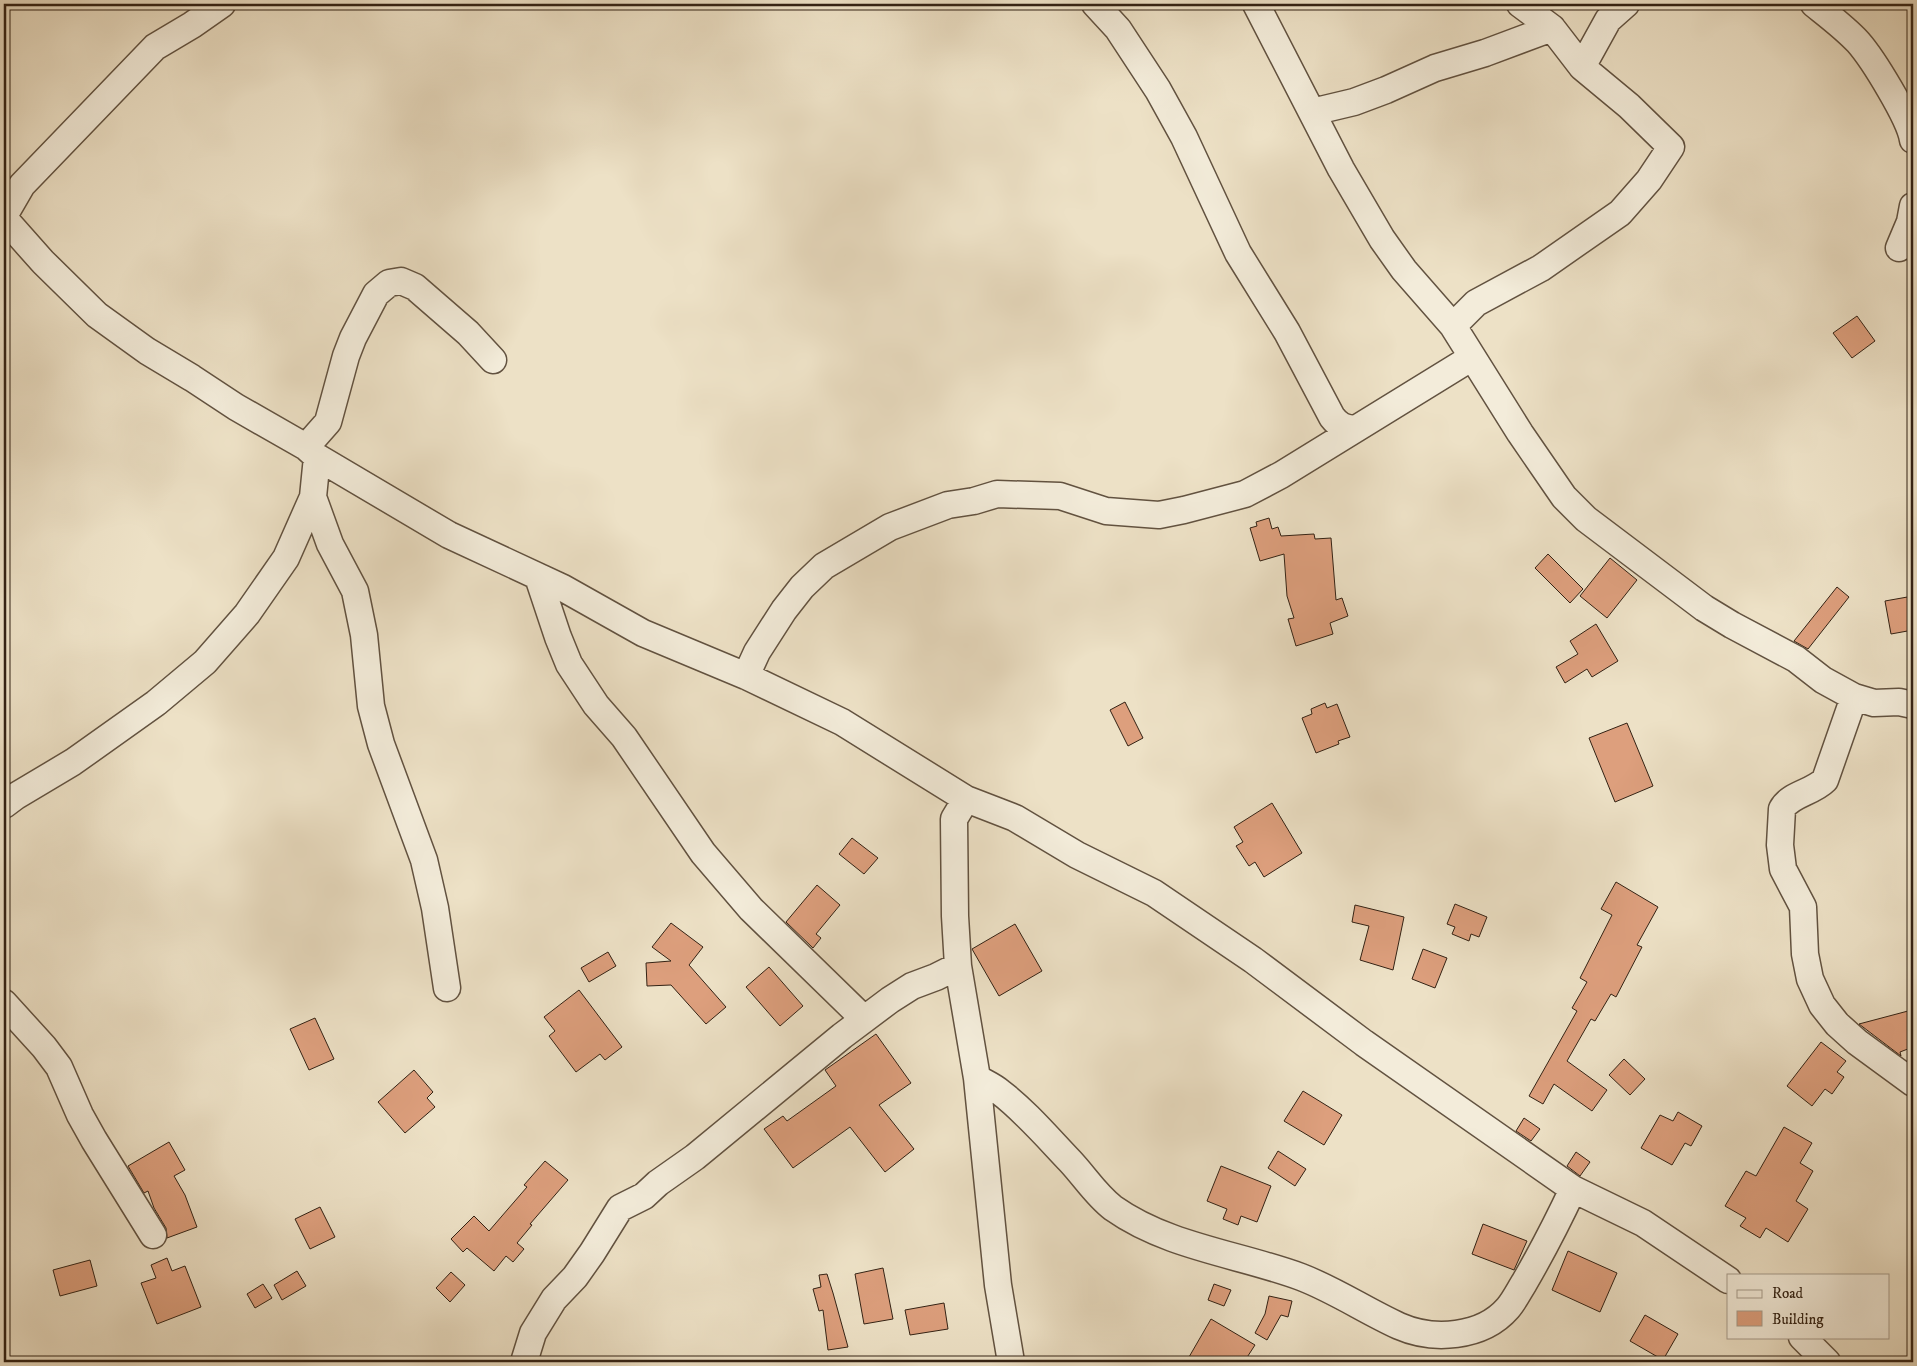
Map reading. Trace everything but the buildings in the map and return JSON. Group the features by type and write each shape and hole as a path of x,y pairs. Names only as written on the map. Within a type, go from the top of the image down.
{"street":[{"path":"222,4 155,47 22,185 4,217 43,262 97,315 147,351 236,407 448,535 563,588 643,632 746,676 842,722 966,799 1015,818 1077,855 1154,893 1253,960 1364,1043 1573,1189 1643,1223 1727,1279"},
{"path":"1095,4 1118,29 1158,90 1184,137 1238,253 1286,332 1332,417 1338,425 1354,429"},
{"path":"1256,4 1340,169 1382,239 1404,270 1453,326 1471,358 1564,497 1586,519 1704,608 1796,659 1822,680 1854,697 1874,703 1899,702 1913,705"},
{"path":"1453,326 1476,303 1541,268 1620,213 1649,180 1671,147 1629,106 1582,67 1552,28 1520,4"},
{"path":"1582,67 1608,20 1626,4"},
{"path":"1814,4 1859,43 1902,113 1912,133 1913,140"},
{"path":"1312,112 1354,102 1435,68 1485,53 1552,28"},
{"path":"1899,248 1910,222 1913,206"},
{"path":"447,988 435,908 424,860 381,744 371,706 366,671 364,635 354,591 330,544 312,497 311,452 328,422 346,356 353,338 376,294 389,283 401,281 415,287 468,333 493,360"},
{"path":"746,676 757,652 784,610 802,587 824,566 890,527 948,505 974,501 997,494 1060,496 1106,511 1159,515 1245,494 1281,475 1471,358"},
{"path":"4,805 88,751 156,703 205,662 247,614 286,558 312,497"},
{"path":"538,577 569,664 596,705 624,736 703,853 751,908 864,1019"},
{"path":"1854,697 1825,780 1817,788 1795,797 1785,804 1782,809 1780,845 1783,869 1803,907 1805,954 1810,979 1822,1005 1837,1024 1913,1083"},
{"path":"966,799 954,819 955,916 958,966 977,1078 998,1285 1011,1362"},
{"path":"524,1362 533,1333 554,1300 575,1277 592,1253 620,1208 644,1196 658,1183 695,1157 864,1019 912,986 958,966"},
{"path":"4,1003 44,1047 59,1067 80,1115 153,1235"},
{"path":"977,1078 1012,1102 1071,1162 1093,1190 1112,1207 1135,1221 1217,1253 1301,1277 1344,1296 1400,1326 1427,1334 1445,1336 1469,1331 1492,1322 1508,1308 1535,1265 1573,1189"},
{"path":"1803,1338 1827,1362"}]}
